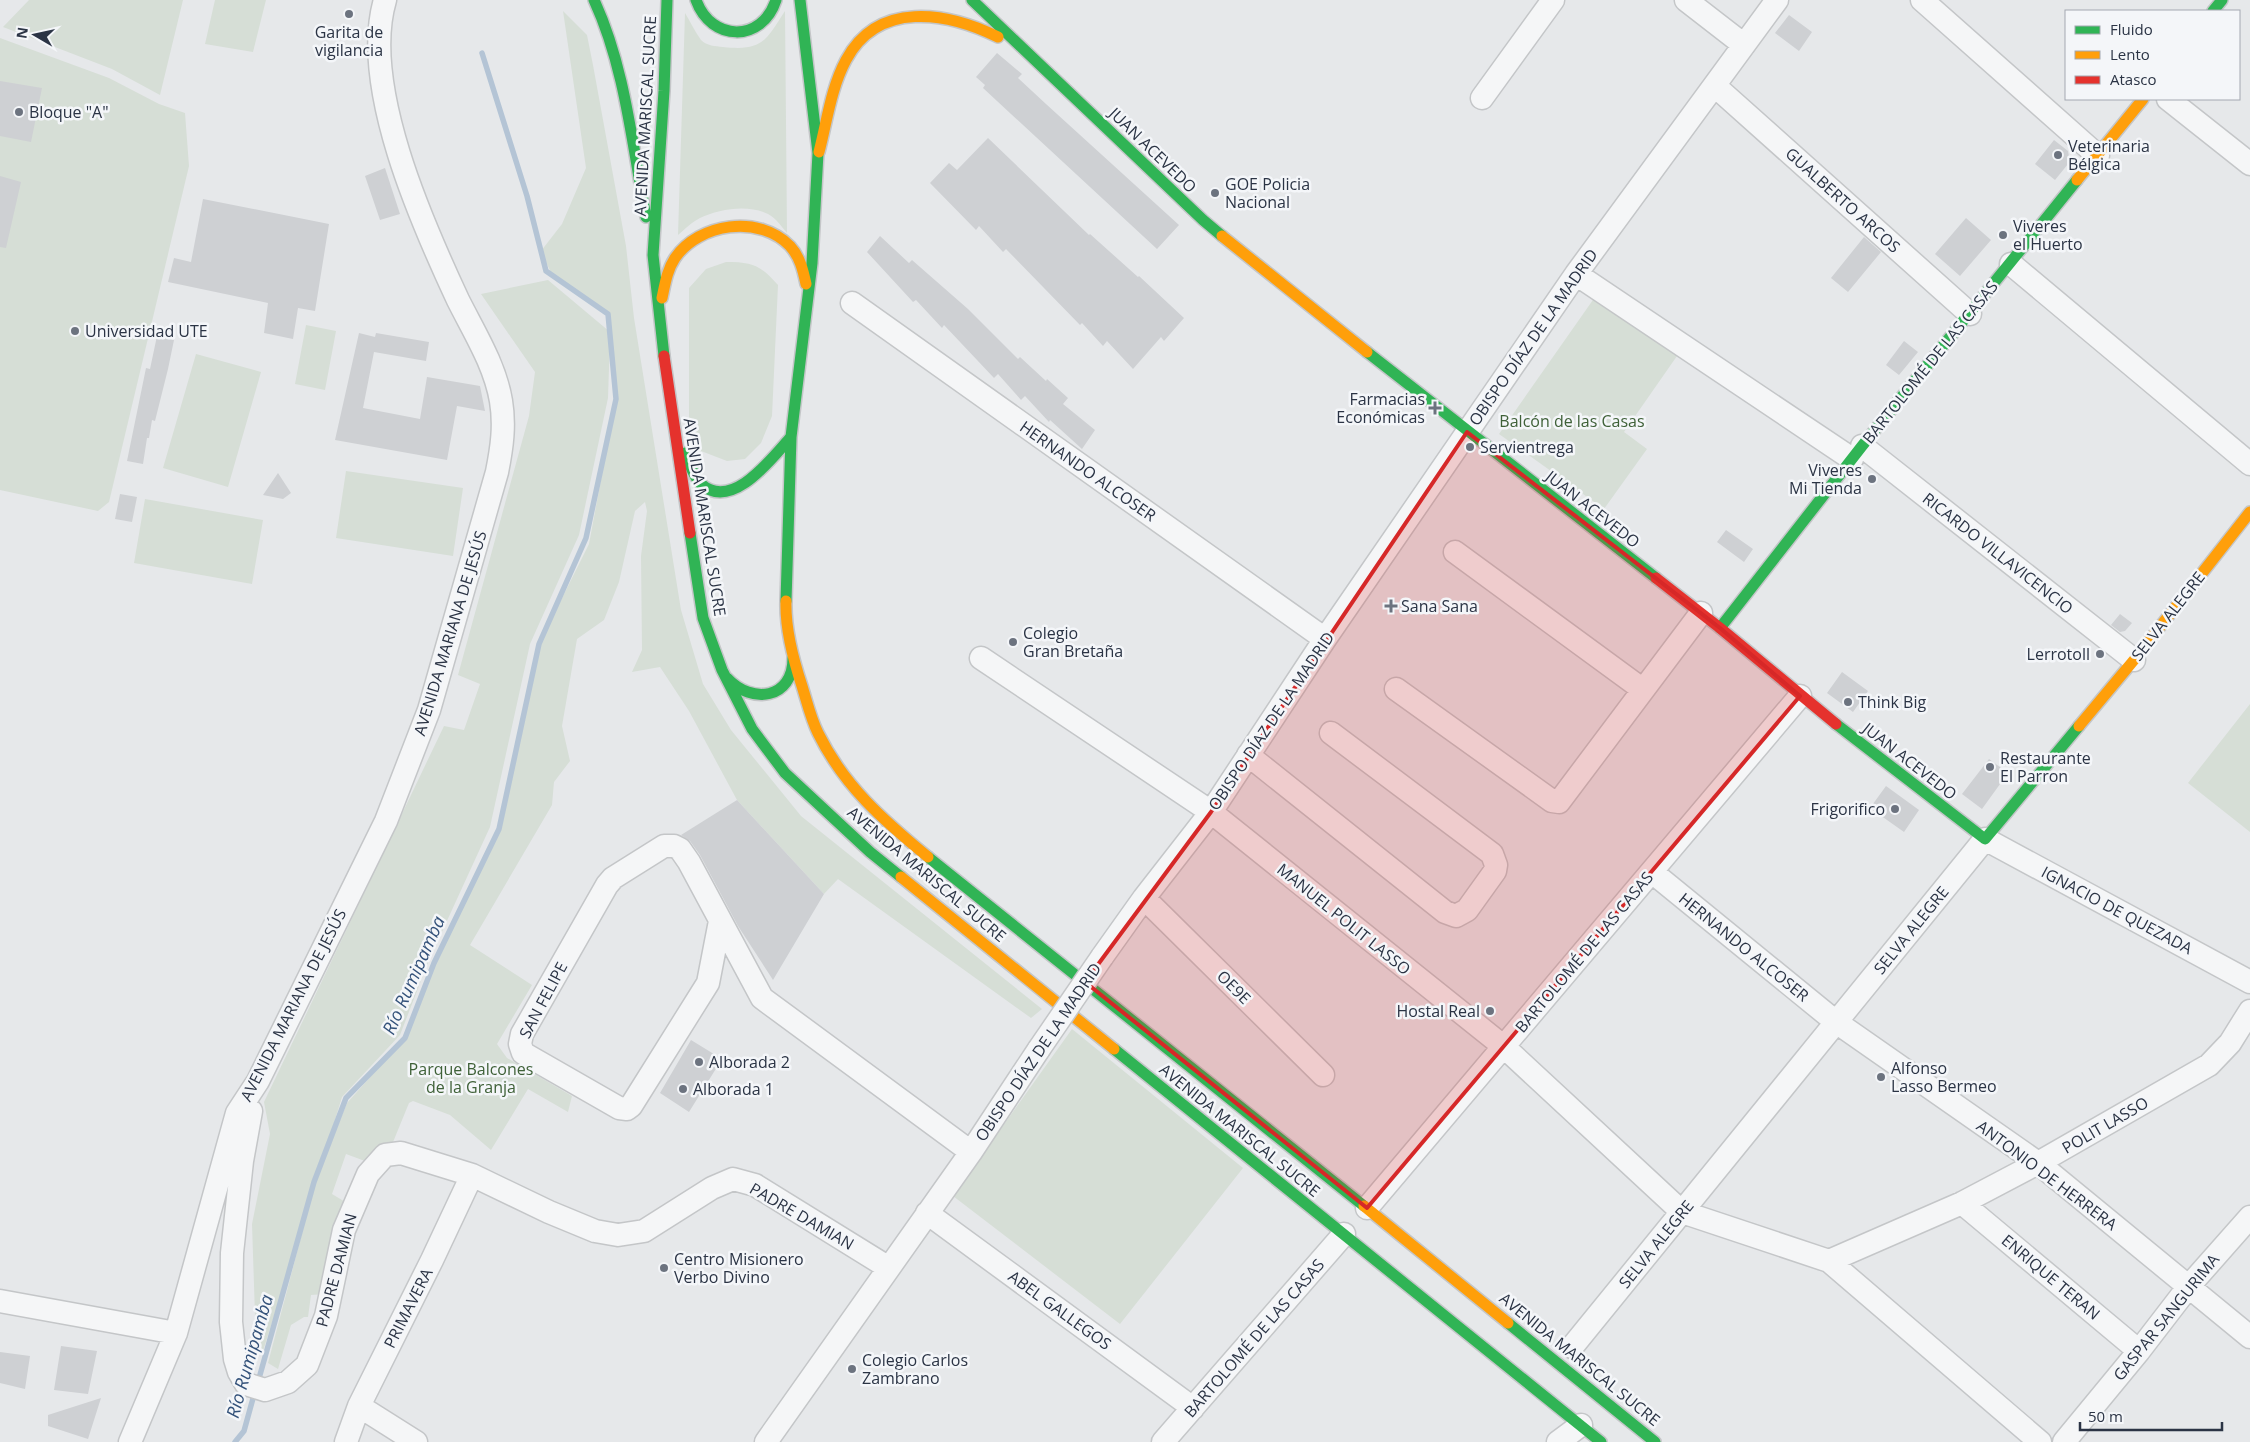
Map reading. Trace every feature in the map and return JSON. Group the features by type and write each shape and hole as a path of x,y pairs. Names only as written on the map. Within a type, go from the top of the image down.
{"main road":[{"path":"594,0 608,30 617,62 653,255"},
{"name":"AVENIDA MARISCAL SUCRE","path":"667,0 664,91 653,255 659,320 703,618 722,670 752,729 785,773 870,852 1601,1442"},
{"path":"696,0 699,11 711,25 723,30 739,31 760,24 768,17 776,0"},
{"name":"AVENIDA MARISCAL SUCRE","path":"800,0 818,153 812,264 791,437 786,608 793,658 818,732 836,765 858,794 884,821 1367,1208 1655,1442"},
{"name":"JUAN ACEVEDO","path":"972,0 1203,220 1467,432 1720,628 1800,696 1984,839"},
{"path":"2214,10 2222,0"},
{"name":"JUAN ACEVEDO","path":"818,153 836,85 846,57 861,36 877,22 894,14 931,10 955,16 974,23 1032,56"},
{"name":"BARTOLOMÉ DE LAS CASAS","path":"1720,628 1857,452 2142,100"},
{"path":"659,320 666,276 677,255 694,238 701,234 715,228 739,224 762,229 783,240 799,258 806,278 807,306"},
{"path":"676,436 701,485 715,492 727,492 750,479 791,437"},
{"name":"SELVA ALEGRE","path":"1984,839 2134,660 2250,512"},
{"path":"722,670 733,685 742,692 754,696 765,695 776,691 786,683 792,673 793,658"}],"street":[{"name":"AVENIDA MARIANA DE JESÚS","path":"130,1442 176,1333 237,1113 258,1081 386,821 429,710 497,472 504,434 501,400 492,370 446,274 401,163 383,89 379,56 381,17 385,0"},
{"path":"1482,98 1553,0"},
{"path":"1686,0 1744,45"},
{"name":"OBISPO DÍAZ DE LA MADRID","path":"766,1442 971,1152 1102,957 1144,898 1212,812 1325,639 1576,274 1777,0"},
{"path":"1922,0 2098,156"},
{"name":"GUALBERTO ARCOS","path":"1715,86 1970,314"},
{"path":"2169,100 2250,164"},
{"path":"2010,264 2250,464"},
{"name":"RICARDO VILLAVICENCIO","path":"1576,274 1857,452 2134,660"},
{"name":"HERNANDO ALCOSER","path":"852,303 1325,639"},
{"path":"1455,552 1642,689"},
{"path":"1396,689 1555,803 1562,800 1642,689 1700,613"},
{"name":"MANUEL POLIT LASSO","path":"981,658 1212,812 1504,1046 1682,1212"},
{"name":"BARTOLOMÉ DE LAS CASAS","path":"1367,1208 1800,696"},
{"path":"1248,755 1445,912 1456,916 1467,910 1495,871 1496,865 1492,854 1331,733"},
{"name":"IGNACIO DE QUEZADA","path":"1984,839 2250,982"},
{"name":"SELVA ALEGRE","path":"1572,1347 1984,839"},
{"name":"SAN FELIPE","path":"720,921 708,983 631,1106 627,1109 619,1108 524,1053 520,1044 522,1034 607,885 613,878 664,846 674,846 680,849 720,921 762,998 971,1152"},
{"name":"HERNANDO ALCOSER","path":"1652,872 1836,1022"},
{"name":"OE9E","path":"1144,898 1323,1076"},
{"name":"POLIT LASSO","path":"1829,1261 1962,1203 2038,1164 2209,1065 2230,1043 2250,1010"},
{"name":"ANTONIO DE HERRERA","path":"1836,1022 2038,1164 2250,1337"},
{"name":"PADRE DAMIAN","path":"258,1081 242,1161 232,1253 231,1322 235,1359 239,1372 256,1387 288,1382 307,1364 326,1316 344,1230 368,1174 385,1155 401,1153 472,1175 549,1212 595,1231 618,1235 644,1231 712,1188 733,1179 756,1184 889,1268"},
{"name":"PRIMAVERA","path":"346,1442 359,1406 472,1175"},
{"name":"ENRIQUE TERAN","path":"1962,1203 2139,1351"},
{"path":"1682,1212 1829,1261 2040,1442"},
{"name":"ABEL GALLEGOS","path":"927,1213 1193,1408"},
{"name":"GASPAR SANGURIMA","path":"2064,1442 2139,1351 2189,1286 2250,1217"},
{"name":"BARTOLOMÉ DE LAS CASAS","path":"1163,1442 1344,1234"},
{"path":"0,1301 176,1333"},
{"path":"359,1406 416,1442"},
{"path":"1558,1442 1581,1425"}],"highlighted area":[{"path":"1467,432 1720,628 1800,696 1367,1208 1085,982 1211,812"}],"green space":[{"path":"29,0 183,0 160,95 112,69 3,27"},
{"path":"215,0 266,0 253,52 205,44"},
{"name":"Parque Balcones de la Granja","path":"563,11 587,35 626,246 634,318 681,610 703,684 731,730 801,816 1042,1009 1031,1018 838,879 824,894 737,800 689,711 660,667 632,672 642,650 641,556 647,511 645,502 635,511 619,582 604,620 577,639 562,726 570,761 554,782 552,805 470,945 532,985 497,1044 507,1058 572,1096 568,1112 528,1089 491,1150 450,1115 413,1101 409,1103 391,1147 373,1164 346,1154 332,1194 352,1206 325,1294 311,1295 308,1317 304,1317 291,1325 278,1369 268,1363 311,1199 263,1351 256,1346 252,1224 270,1134 264,1102 444,726 464,730 480,684 458,675 529,416 535,372 481,294 548,280 610,332 608,314 552,275 541,251 562,224 586,168","holes":["610,338 616,399 589,544 539,644 499,829 433,964 405,1038 347,1103 319,1172 342,1097 400,1035 429,960 490,827 530,644 579,535 608,398"]},
{"path":"785,11 787,233 768,214 743,208 725,210 700,218 678,235 685,13 703,42 708,45 736,48 754,46 761,42 767,37"},
{"name":"Universidad UTE","path":"0,38 109,78 159,104 185,113 189,166 109,502 98,511 0,490"},
{"path":"726,262 755,266 766,273 778,285 772,416 761,443 745,459 727,461 701,451 689,428 689,288 706,269"},
{"name":"Balcón de las Casas","path":"1595,297 1677,356 1624,432 1647,449 1604,509 1499,434"},
{"path":"306,325 336,331 325,390 295,384"},
{"path":"196,354 261,372 228,487 163,468"},
{"path":"346,471 463,488 453,556 336,538"},
{"path":"145,499 263,520 252,584 134,563"},
{"path":"2250,704 2250,832 2188,783"},
{"path":"1072,1029 1243,1168 1120,1324 953,1196"}],"building":[{"path":"1789,15 1812,32 1799,51 1775,33"},
{"path":"997,53 1022,74 1018,78 1179,225 1157,249 983,88 985,85 976,77"},
{"name":"Bloque \"A\"","path":"0,81 42,88 31,142 0,136"},
{"path":"988,138 1089,235 1139,276 1184,318 1164,341 1161,337 1133,369 1107,341 1103,346 1082,323 1080,325 1006,249 1003,252 979,226 976,230 930,183 949,163 957,170"},
{"path":"2054,140 2068,151 2069,157 2068,164 2055,180 2035,164"},
{"path":"385,168 400,214 380,220 365,176"},
{"path":"0,176 21,182 6,248 0,247"},
{"path":"203,199 329,224 315,311 298,308 293,339 264,333 268,303 168,282 174,258 191,262"},
{"path":"1966,218 1991,240 1960,276 1935,254"},
{"path":"880,236 909,263 912,260 968,309 1018,359 1020,357 1068,398 1063,404 1095,430 1082,449 1050,420 1049,422 1025,396 1021,400 998,374 994,378 944,325 942,328 916,300 913,302 867,252"},
{"path":"1864,237 1881,252 1848,292 1831,278"},
{"path":"359,333 375,337 376,333 429,342 426,361 374,352 363,408 420,419 427,377 480,386 485,411 457,406 447,460 335,440"},
{"path":"157,336 174,340 155,421 152,420 149,438 147,438 143,464 127,461 146,368 150,369"},
{"path":"1904,341 1918,352 1899,375 1886,365"},
{"path":"278,473 291,493 283,499 263,495"},
{"path":"120,494 137,497 132,522 115,519"},
{"path":"1726,530 1753,549 1744,562 1717,542"},
{"path":"2120,614 2132,623 2125,631 2120,632 2111,625"},
{"path":"1842,672 1868,691 1853,712 1827,693"},
{"path":"1989,759 2008,773 1982,809 1962,794"},
{"name":"Frigorifico","path":"1886,786 1919,810 1904,832 1870,808"},
{"path":"737,800 824,894 773,980 738,926 700,855 690,841 681,835"},
{"path":"691,1040 722,1059 689,1112 660,1093"},
{"path":"61,1346 97,1351 88,1394 54,1390"},
{"path":"0,1352 30,1356 25,1389 0,1383"},
{"path":"101,1398 88,1439 48,1426 48,1415"}],"waterway":[{"name":"Río Rumipamba","path":"258,1382 314,1182 346,1098 405,1038 434,963 499,829 539,644 586,538 616,399 608,314 546,271 527,196 482,53"},
{"name":"Río Rumipamba","path":"235,1442 244,1431 255,1391"}],"traffic: fast":[{"path":"594,0 605,26 620,79 632,134 646,217"},
{"path":"664,356 653,255 664,91 667,0"},
{"path":"696,0 703,14 713,24 724,30 736,32 748,30 760,24 769,14 776,0"},
{"path":"786,601 791,437 812,263 818,153 800,0"},
{"path":"972,0 1222,236"},
{"path":"2214,10 2222,0"},
{"path":"1720,628 1862,446 2077,180"},
{"path":"1367,352 1656,578"},
{"path":"685,453 694,474 701,484 713,491 725,491 738,487 751,479 791,437"},
{"path":"690,533 703,618 722,670 752,729 785,773 870,852 901,877"},
{"path":"727,678 737,687 748,692 769,694 779,689 786,682 791,672 793,658"},
{"path":"1836,724 1985,839 2079,726"},
{"path":"928,857 1364,1206"},
{"path":"1114,1049 1601,1442"},
{"path":"1508,1323 1655,1442"}],"traffic: slow":[{"path":"819,152 833,93 846,60 860,41 876,28 895,20 915,17 936,17 978,28 998,37"},
{"path":"2077,180 2142,100"},
{"path":"662,298 670,267 686,246 714,230 730,227 762,229 777,236 790,246 799,259 806,284"},
{"path":"1222,236 1367,352"},
{"path":"2079,726 2134,660 2250,512"},
{"path":"786,601 790,644 813,722 828,752 852,786 866,801 928,857"},
{"path":"901,877 1114,1049"},
{"path":"1364,1206 1508,1323"}],"traffic: jam":[{"path":"664,356 690,533"},
{"path":"1656,578 1836,724"}],"place":[{"name":"Garita de vigilancia","path":"349,14"},
{"name":"Bloque \"A\"","path":"19,112"},
{"name":"Veterinaria Bélgica","path":"2058,155"},
{"name":"GOE Policia Nacional","path":"1215,193"},
{"name":"Viveres el Huerto","path":"2003,235"},
{"name":"Universidad UTE","path":"75,331"},
{"name":"Farmacias Económicas","path":"1435,408"},
{"name":"Servientrega","path":"1470,447"},
{"name":"Viveres Mi Tienda","path":"1872,479"},
{"name":"Sana Sana","path":"1391,606"},
{"name":"Colegio Gran Bretaña","path":"1013,642"},
{"name":"Lerrotoll","path":"2100,654"},
{"name":"Think Big","path":"1848,702"},
{"name":"Restaurante El Parron","path":"1990,767"},
{"name":"Frigorifico","path":"1895,809"},
{"name":"Hostal Real","path":"1490,1011"},
{"name":"Alborada 2","path":"699,1062"},
{"name":"Alfonso Lasso Bermeo","path":"1881,1077"},
{"name":"Alborada 1","path":"683,1089"},
{"name":"Centro Misionero Verbo Divino","path":"664,1268"},
{"name":"Colegio Carlos Zambrano","path":"852,1369"}]}
